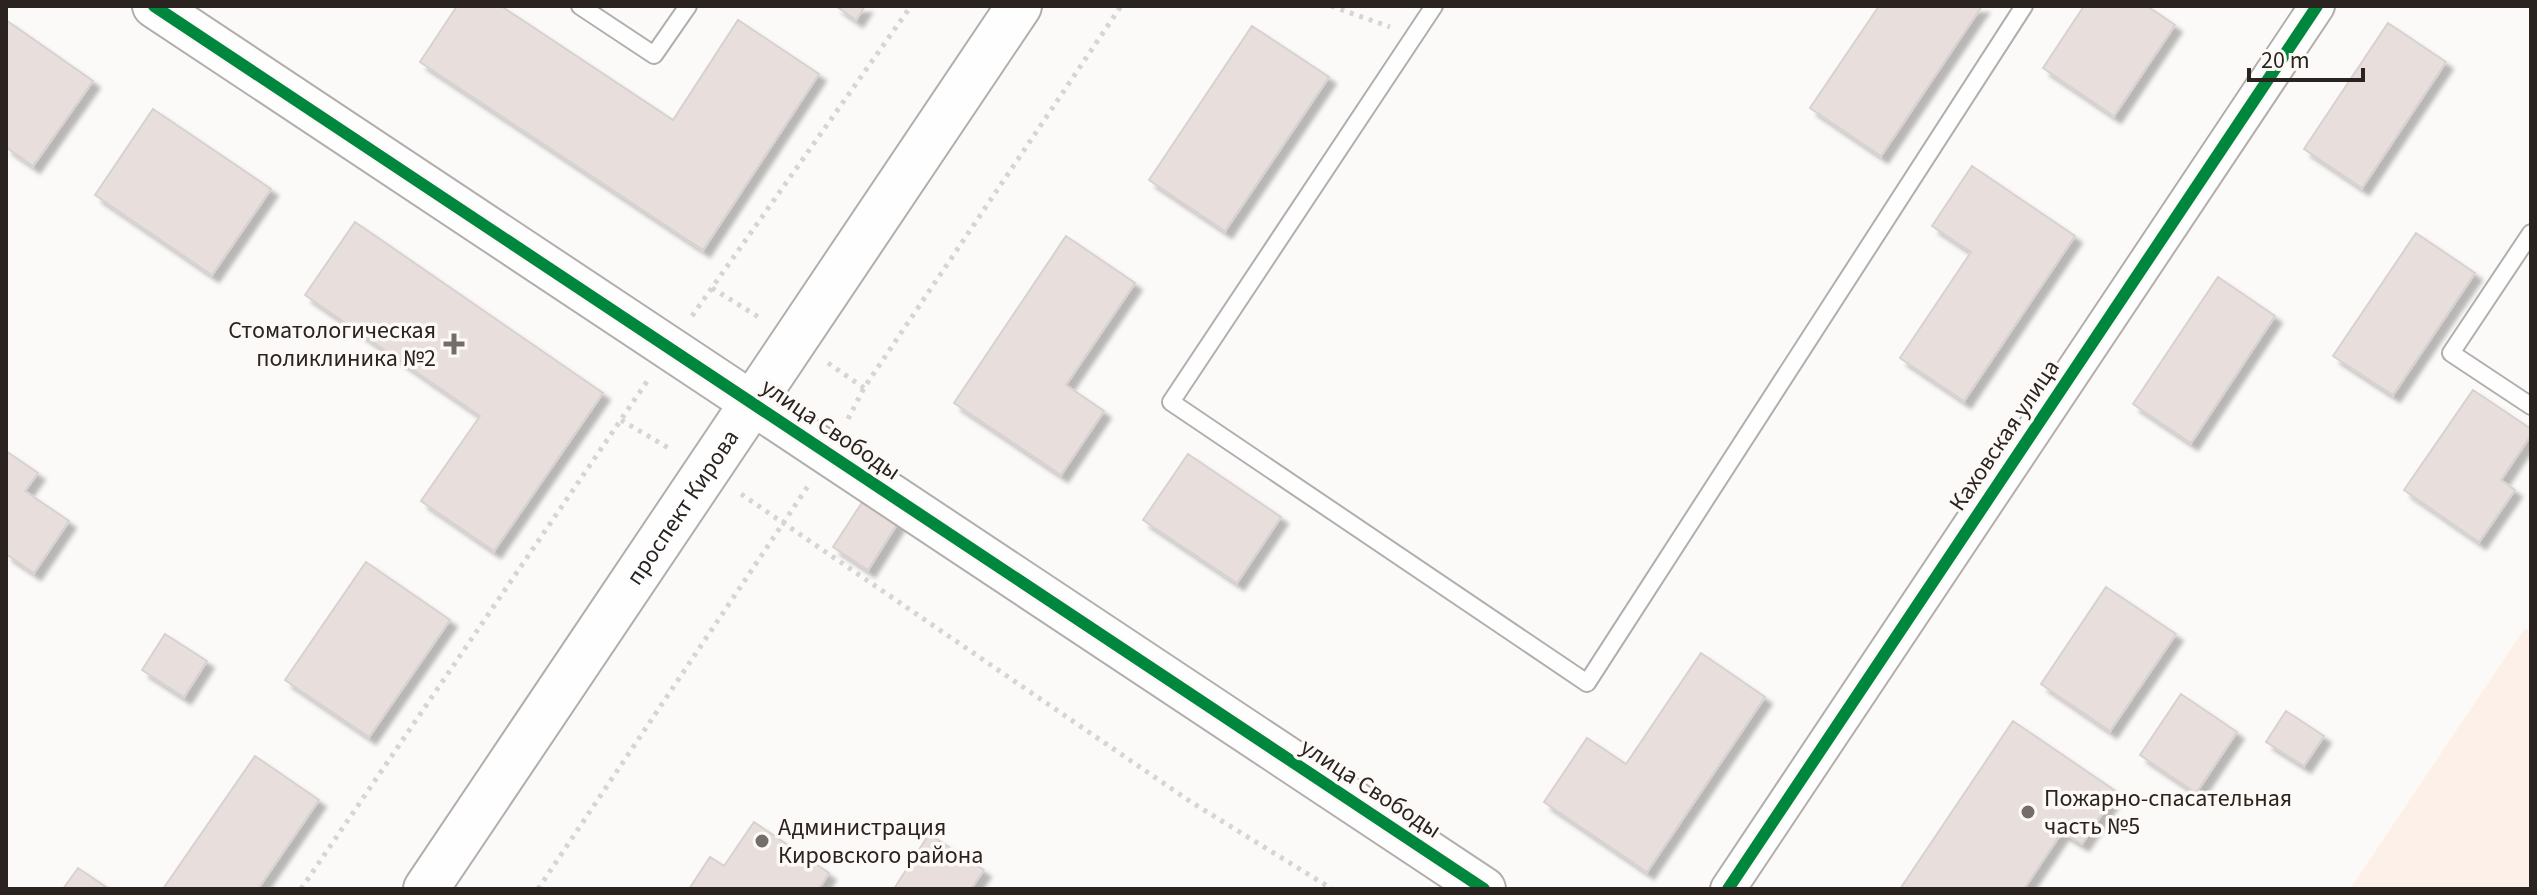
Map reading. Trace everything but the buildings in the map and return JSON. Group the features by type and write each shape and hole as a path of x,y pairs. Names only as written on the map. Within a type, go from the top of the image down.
{"main road":[{"name":"проспект Кирова","path":"426,889 1019,6"}],"street":[{"name":"улица Свободы","path":"154,6 1484,889"},
{"name":"Каховская улица","path":"1728,889 2317,6"}],"lane":[{"path":"580,6 654,55 688,6"},
{"path":"1434,6 1171,402 1587,683 2024,6"},
{"path":"2531,233 2451,353 2531,406"}],"path":[{"path":"301,889 670,348 911,6"},
{"path":"1331,6 1414,36"},
{"path":"784,523 1191,802 1332,889"}],"shaded area":[{"path":"2525,628 2531,632 2531,889 2350,889"}],"cycle path":[{"path":"154,6 1484,889"},
{"path":"1728,889 2317,6"}],"place":[{"name":"Стоматологическая поликлиника №2","path":"454,344"},
{"name":"Пожарно-спасательная часть №5","path":"2028,812"},
{"name":"Администрация Кировского района","path":"762,841"}]}
